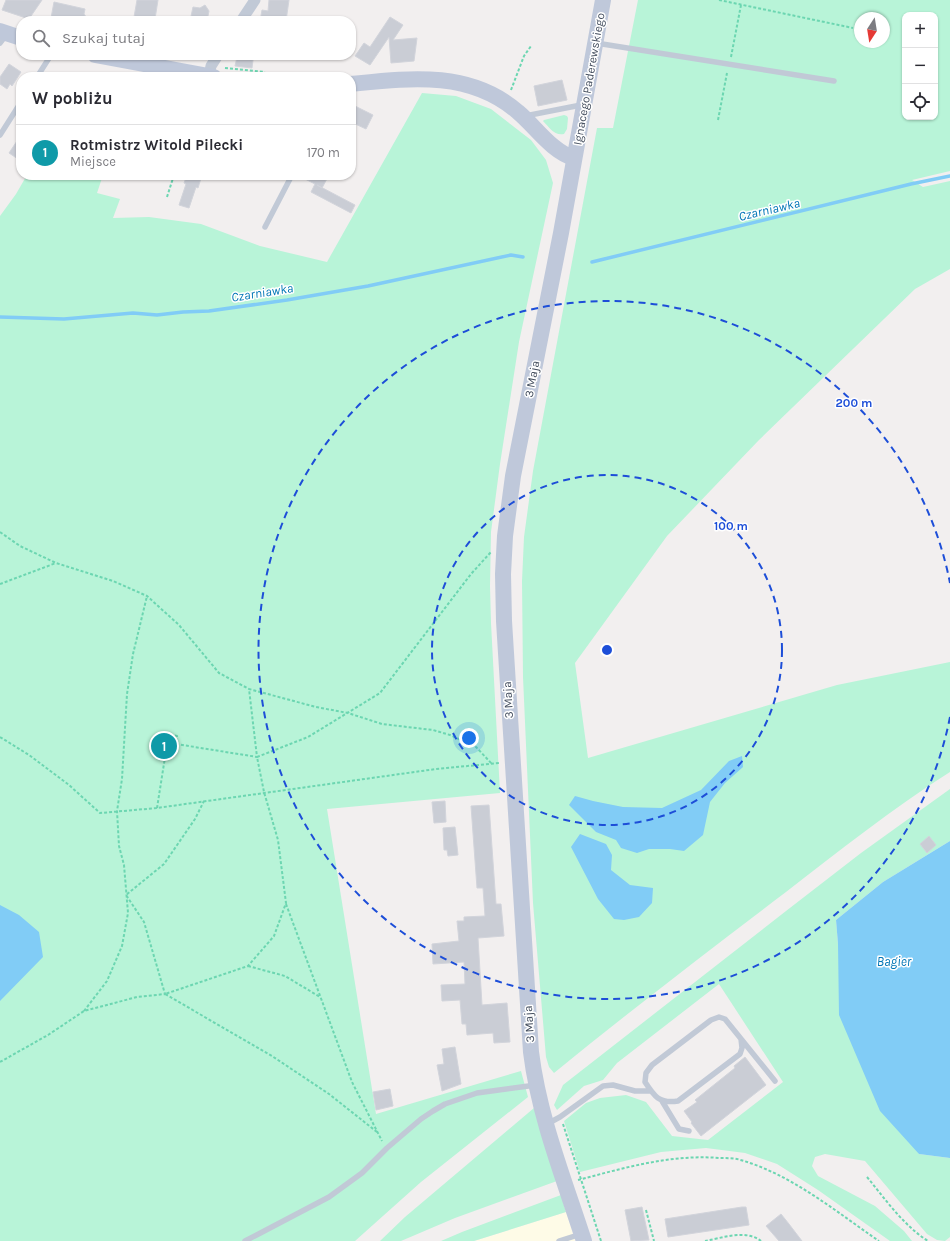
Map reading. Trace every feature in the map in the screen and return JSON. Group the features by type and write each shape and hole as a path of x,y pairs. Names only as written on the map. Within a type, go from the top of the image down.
{"main road":[{"name":"Ignacego Paderewskiego","path":"574,158 603,0"},
{"path":"121,60 185,72"},
{"path":"356,84 409,79 439,79 483,90 505,101 563,154 574,158"},
{"name":"3 Maja","path":"574,158 513,476 505,536 504,621 529,1032 533,1068 536,1085 553,1121 565,1184 583,1237"}],"street":[{"path":"244,16 255,0"},
{"path":"211,72 211,66 215,60"}],"lane":[{"path":"595,43 834,81"},
{"path":"40,72 48,60"},
{"path":"523,116 584,104"},
{"path":"0,135 16,110"},
{"path":"265,227 289,180"},
{"path":"689,1131 679,1129 662,1101 651,1091 645,1082 646,1073 652,1065 711,1020 719,1017 725,1019 775,1081"},
{"path":"662,1101 678,1101 740,1054 742,1048 741,1039"},
{"path":"245,1241 330,1197 362,1173 387,1148 421,1119 445,1104 477,1093 536,1085"},
{"path":"553,1121 603,1086 613,1085 635,1091 651,1091"},
{"path":"559,1241 583,1237"}],"path":[{"path":"719,0 852,28"},
{"path":"738,4 739,0"},
{"path":"505,101 524,56 531,46"},
{"path":"241,69 265,72"},
{"path":"167,197 172,180"},
{"path":"0,532 20,546 56,563 113,580 147,596 179,625 219,673 249,689 316,707 348,713 382,724 432,730 450,735 476,748 492,764"},
{"path":"176,744 257,757 308,737 380,693 470,574 505,536"},
{"path":"0,584 56,563"},
{"path":"0,1062 48,1035 84,1011 107,981 122,946 128,913 124,865 117,827 117,811 122,779 127,694 133,654 147,596"},
{"path":"249,689 257,757 264,792 278,840 286,903 352,1082 377,1132 387,1148"},
{"path":"160,733 177,736 174,752 166,751 157,750 160,733"},
{"path":"0,737 29,755 68,785 100,814 117,811 157,808 436,769 512,762"},
{"path":"157,808 166,751"},
{"path":"126,895 164,864 195,819 205,801"},
{"path":"126,895 144,922 165,994 284,1065 329,1094 377,1132"},
{"path":"84,1011 137,997 165,994 248,966 274,936 286,903"},
{"path":"248,966 285,976 320,997"},
{"path":"553,1121 582,1180 601,1241"},
{"path":"565,1184 650,1162 674,1158 704,1156 736,1159 762,1167 802,1188 879,1241"},
{"path":"867,1177 904,1222 928,1241"},
{"path":"646,1210 654,1241"},
{"path":"705,1241 742,1235 757,1238 761,1241"}],"shaded area":[{"path":"566,1212 575,1241 474,1241"}],"green space":[{"path":"638,0 950,0 950,171 912,180 923,187 950,181 950,269 915,289 759,440 667,536 575,663 588,758 837,685 950,662 950,772 908,800 846,846 669,981 554,1073 549,1067 546,1057 533,903 523,677 522,581 524,537 533,471 597,128 613,128"},
{"path":"422,93 456,96 491,109 531,140 546,160 553,183 519,342 491,532 491,623 500,793 327,809 376,1114 521,1071 528,1097 421,1182 355,1241 0,1241 0,216 24,180 101,180 97,193 120,199 113,218 149,217 201,224 260,246 327,262"},
{"path":"564,115 568,118 567,129 564,134 557,134 543,121 544,120"},
{"path":"950,789 950,841 883,882 836,920 838,944 919,1154 950,1158 950,1237 945,1241 937,1240 927,1234 865,1161 825,1154 815,1157 812,1166 818,1176 875,1206 904,1231 912,1241 890,1241 818,1190 777,1164 745,1153 706,1148 661,1152 580,1172 564,1121 586,1103 600,1098 626,1095 646,1102 672,1136 708,1140 783,1082 719,984 617,1063 603,1080 584,1086 557,1110 554,1105 563,1085 861,853"},
{"path":"534,1108 557,1181 455,1218 401,1241 380,1241 405,1217"},
{"path":"561,1195 566,1212 474,1241 441,1241 462,1232"}],"water":[{"path":"742,756 743,767 725,783 710,802 703,835 684,851 649,849 637,853 621,848 616,840 596,832 569,805 575,796 623,807 662,808 701,790 729,761"},
{"path":"580,834 606,844 612,855 611,870 630,885 653,888 652,903 639,917 624,920 614,919 598,899 571,847"},
{"name":"Bagier","path":"950,841 950,1158 919,1154 880,1111 839,1015 838,944 836,920 883,882"},
{"path":"0,905 19,915 39,932 43,957 0,1001"}],"building":[{"path":"6,0 42,0 31,16 20,16 2,10"},
{"path":"137,0 158,0 155,16 134,16"},
{"path":"269,0 289,0 287,16 261,16 262,10 268,11"},
{"path":"54,2 85,9 84,14 85,16 51,16"},
{"path":"205,5 209,11 208,16 191,16 193,7 200,8"},
{"path":"390,17 403,25 393,40 417,38 414,61 391,63 389,37 370,65 356,57 356,55 364,43 370,47"},
{"path":"236,60 253,60 252,68 235,66"},
{"path":"9,64 21,72 16,72 16,80 12,86 10,84 7,89 0,84 0,77"},
{"path":"562,80 567,100 538,106 534,86"},
{"path":"356,106 373,115 366,129 356,124"},
{"path":"16,142 16,158 9,153"},
{"path":"185,180 200,180 198,188 196,187 189,208 179,205 186,184 184,183"},
{"path":"307,180 326,180 322,188 355,205 351,213 311,192 315,184"},
{"path":"445,801 446,822 434,823 432,802"},
{"path":"489,805 496,904 501,904 504,936 478,938 482,1005 507,1003 510,1042 494,1043 493,1033 467,1035 466,1024 462,1024 460,1000 442,1001 441,985 465,984 464,962 433,964 432,944 459,941 457,921 464,921 464,917 485,916 483,888 477,888 471,806"},
{"path":"455,827 458,855 448,856 447,850 444,850 443,828"},
{"path":"929,836 936,845 927,853 920,844"},
{"path":"455,1047 461,1084 442,1091 437,1065 444,1064 442,1049"},
{"path":"745,1057 766,1085 701,1136 684,1111 697,1102 695,1100 735,1068 734,1066"},
{"path":"390,1089 393,1106 376,1110 373,1092"},
{"path":"642,1207 649,1240 631,1241 625,1210"},
{"path":"746,1207 749,1225 668,1237 665,1219"},
{"path":"781,1214 802,1241 779,1241 766,1226"}],"waterway":[{"name":"Czarniawka","path":"592,262 911,184 950,176"},
{"name":"Czarniawka","path":"0,317 64,319 133,313 157,315 209,311 287,300 368,286 511,255 523,257"}],"place":[{"name":"Rotmistrz Witold Pilecki","path":"164,746"}]}
